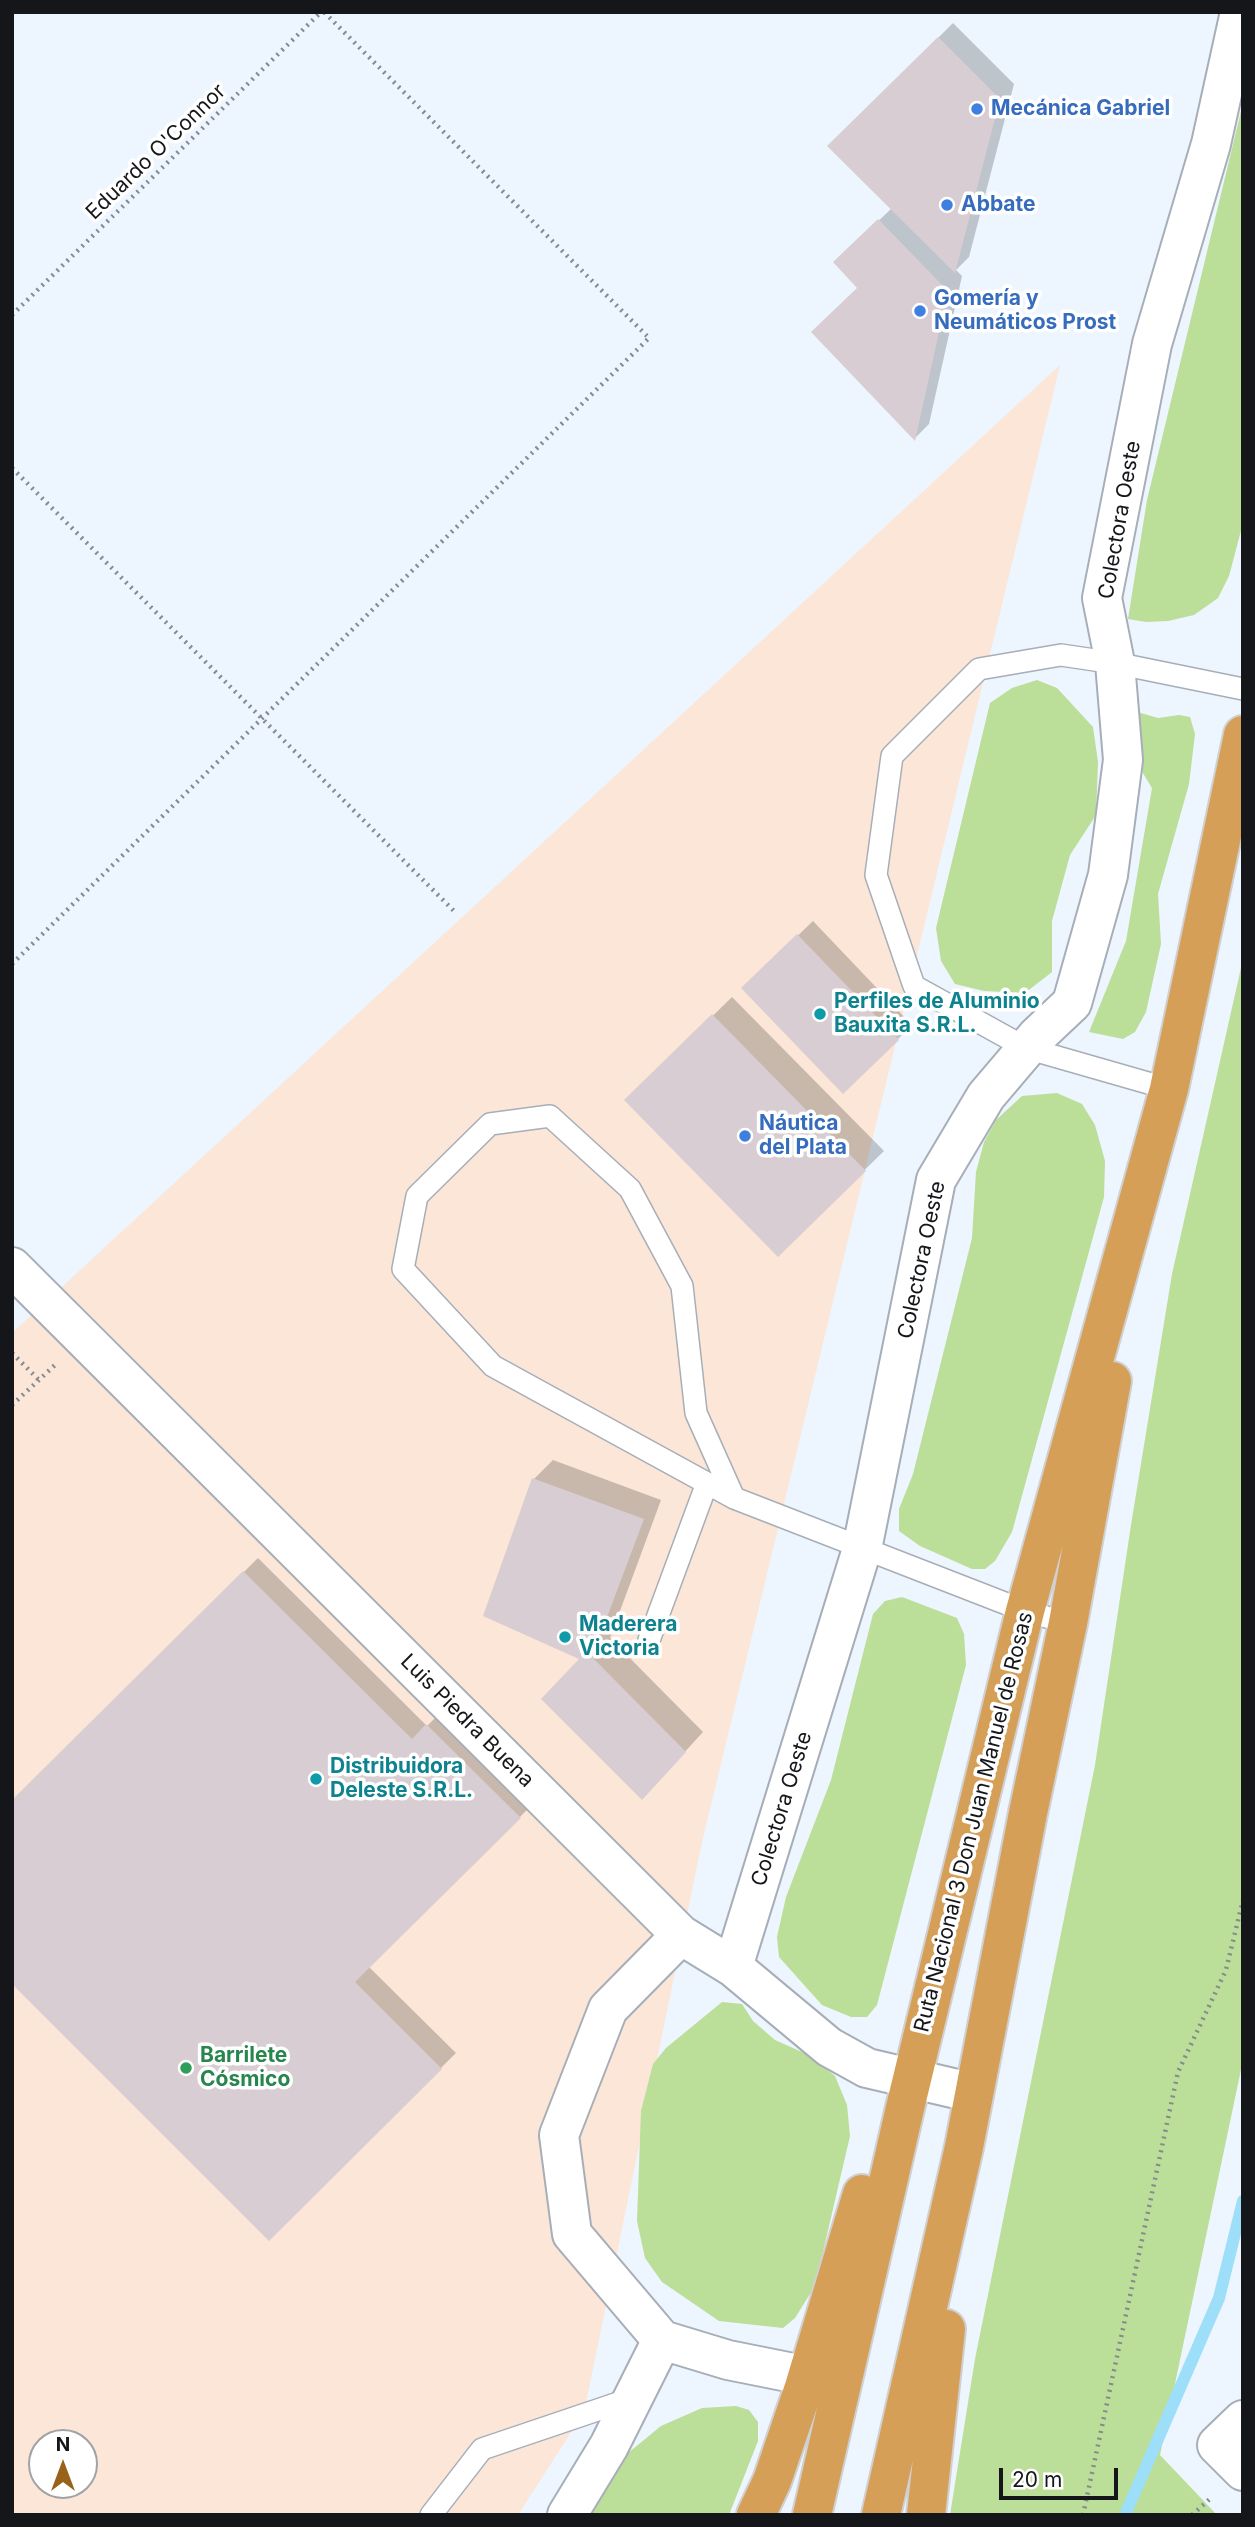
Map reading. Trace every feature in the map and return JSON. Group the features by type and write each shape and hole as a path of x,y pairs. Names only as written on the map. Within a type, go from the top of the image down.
{"highway":[{"name":"Ruta Nacional 3 Don Juan Manuel de Rosas","path":"826,2380 870,2166 909,2093 1025,1611 1169,1089 1243,735"},
{"name":"Ruta Nacional 3 Don Juan Manuel de Rosas","path":"881,2515 964,2147 1028,1813 1068,1623 1157,1134"},
{"path":"926,2515 964,2147"},
{"path":"756,2515 826,2380"},
{"path":"812,2515 826,2380"}],"street":[{"name":"Colectora Oeste","path":"733,1967 862,1549 936,1181 986,1096 1026,1048 1072,1003 1108,876 1123,760 1115,663 1102,598 1153,344 1211,144 1240,12"},
{"name":"Luis Piedra Buena","path":"12,1267 681,1935 733,1967 829,2046 909,2093 974,2094"},
{"path":"681,1935 608,2010 559,2134 572,2234 662,2340 728,2360 826,2380"},
{"path":"567,2515 609,2446 662,2340"}],"lane":[{"path":"1169,1089 1026,1048 914,986 876,875 892,756 979,669 1062,655 1243,689"},
{"path":"734,1498 696,1413 682,1286 630,1189 550,1116 490,1124 417,1196 403,1269 493,1366 734,1498 1025,1611 1068,1623"},
{"path":"649,1640 707,1483"},
{"path":"431,2515 482,2449 633,2398"}],"path":[{"name":"Eduardo O'Connor","path":"12,315 323,12"},
{"path":"12,964 649,338 323,12"},
{"path":"12,468 455,912"},
{"path":"12,1405 83,1338"},
{"path":"12,1353 39,1380"},
{"path":"1083,2515 1178,2072 1226,1970 1243,1900"}],"shaded area":[{"path":"1060,365 702,1842 584,2412 518,2515 12,2515 12,1333"}],"green space":[{"path":"1243,103 1243,523 1229,576 1218,598 1194,615 1168,621 1128,619 1147,500"},
{"path":"1037,680 1057,688 1093,727 1098,762 1096,815 1070,855 1052,921 1052,972 1025,993 984,991 955,984 941,961 936,928 990,703 1012,688"},
{"path":"1134,711 1158,718 1179,715 1190,717 1195,734 1189,784 1158,894 1161,944 1146,1012 1135,1032 1123,1039 1089,1032 1126,941 1152,788 1141,770"},
{"path":"1243,959 1243,2060 1160,2455 1217,2515 950,2515 975,2359 1095,1765 1172,1274"},
{"path":"1057,1093 1082,1104 1095,1125 1105,1161 1104,1197 1012,1532 995,1561 985,1569 972,1569 920,1546 899,1531 899,1509 913,1474 972,1238 976,1172 984,1142 996,1120 1022,1096"},
{"path":"902,1597 957,1618 964,1634 966,1665 877,2005 867,2017 851,2017 822,2005 779,1957 777,1937 786,1897 831,1780 873,1614 885,1601"},
{"path":"722,2002 742,2004 753,2021 775,2040 811,2056 835,2076 847,2105 850,2136 815,2286 795,2318 783,2328 719,2321 662,2282 645,2258 637,2221 641,2111 653,2064 666,2048"},
{"path":"736,2406 749,2410 758,2422 758,2441 729,2515 581,2515 617,2462 661,2426 702,2408"}],"building":[{"path":"938,37 1000,99 955,273 827,146"},
{"path":"878,219 948,291 915,441 811,332 857,288 833,262"},
{"name":"Perfiles de Aluminio Bauxita S.R.L.","path":"797,934 899,1040 843,1094 741,988"},
{"name":"Náutica del Plata","path":"712,1014 866,1171 778,1257 624,1100"},
{"name":"Maderera Victoria","path":"532,1478 644,1519 592,1657 686,1752 642,1800 541,1699 579,1659 483,1616"},
{"path":"243,1571 412,1739 426,1724 521,1818 355,1982 442,2069 269,2241 12,1984 12,1800"}],"waterway":[{"path":"1125,2515 1219,2298 1243,2201"}],"place":[{"name":"Mecánica Gabriel","path":"977,109"},
{"name":"Abbate","path":"947,205"},
{"name":"Gomería y Neumáticos Prost","path":"920,311"},
{"name":"Perfiles de Aluminio Bauxita S.R.L.","path":"820,1014"},
{"name":"Náutica del Plata","path":"745,1136"},
{"name":"Maderera Victoria","path":"565,1637"},
{"name":"Distribuidora Deleste S.R.L.","path":"316,1779"},
{"name":"Barrilete Cósmico","path":"186,2068"}]}
